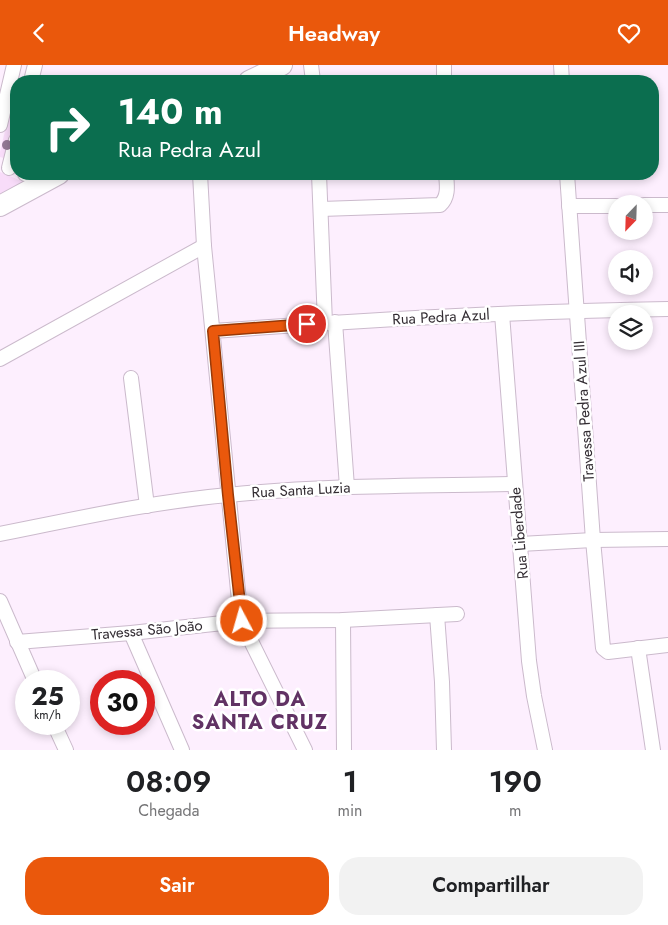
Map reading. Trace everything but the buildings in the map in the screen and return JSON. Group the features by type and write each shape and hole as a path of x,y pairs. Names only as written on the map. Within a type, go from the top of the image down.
{"main road":[{"path":"261,75 282,65"},
{"path":"0,206 47,180"}],"street":[{"path":"0,125 10,82"},
{"path":"200,180 204,246 242,621 305,750"},
{"path":"319,180 330,323 347,487"},
{"path":"321,209 440,205 444,202 447,195 446,180"},
{"name":"Travessa Pedra Azul III","path":"567,180 593,540 603,649 608,652 638,649"},
{"path":"569,206 608,205"},
{"path":"653,205 668,205"},
{"path":"0,359 204,246"},
{"name":"Rua Pedra Azul","path":"213,331 578,310 668,309"},
{"name":"Rua Liberdade","path":"502,314 530,670 545,750"},
{"path":"131,379 147,506"},
{"name":"Rua Santa Luzia","path":"0,534 147,506 228,495 347,487 515,484"},
{"path":"520,544 593,540 668,539"},
{"path":"0,601 30,670"},
{"name":"Travessa São João","path":"17,641 130,633 242,621 343,620 457,614"},
{"path":"437,615 442,682 444,750"},
{"path":"343,620 344,750"},
{"path":"130,633 182,750"},
{"path":"653,750 638,649 668,645"},
{"path":"59,735 66,750"}],"shaded area":[{"path":"10,110 10,146 7,159 0,157"},
{"path":"0,172 10,176 10,180 24,182 0,196"}],"district":[{"name":"ALTO DA SANTA CRUZ","path":"260,710"}],"route":[{"path":"242,621 213,331 307,324"}]}
